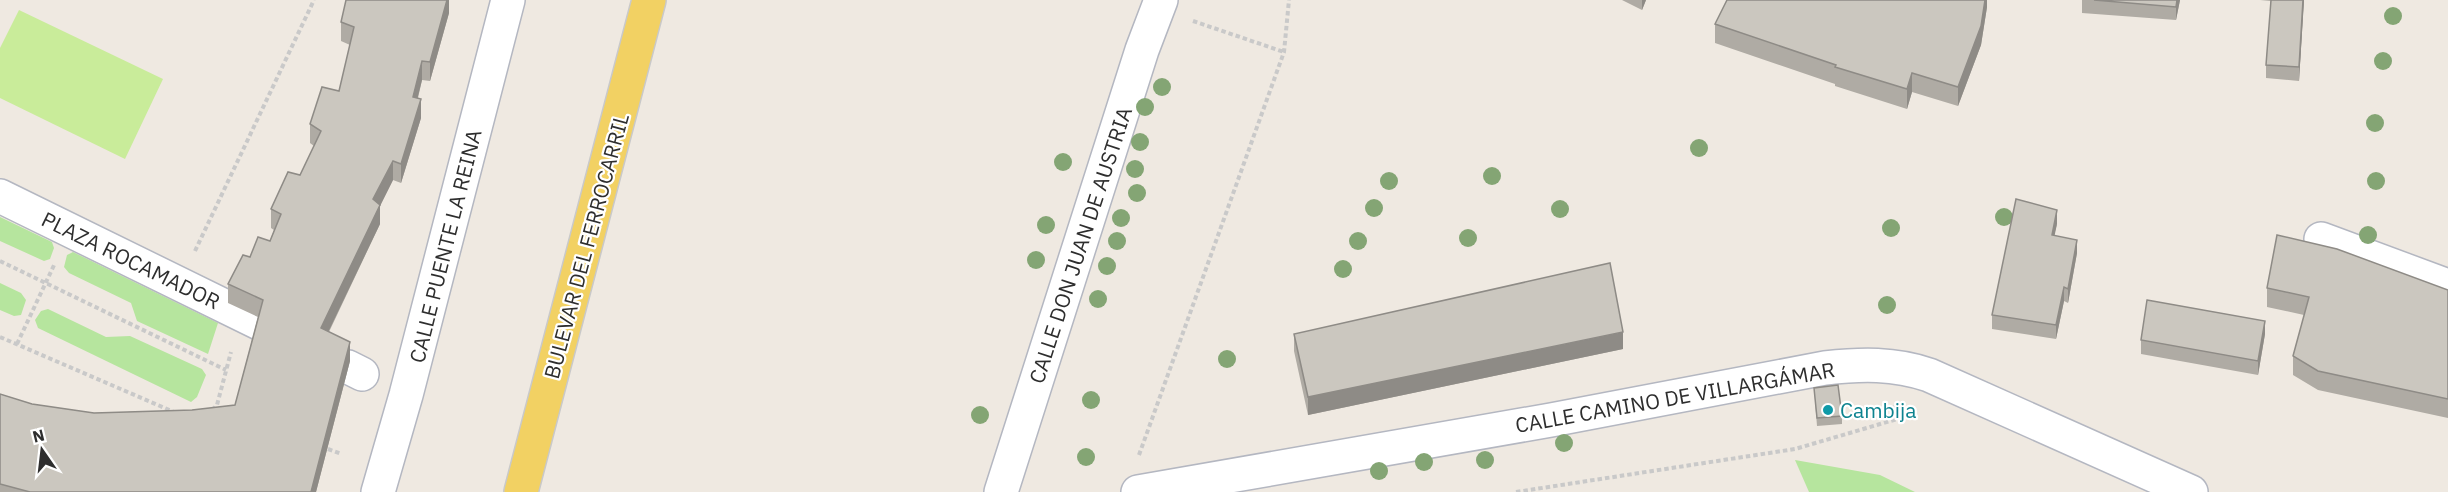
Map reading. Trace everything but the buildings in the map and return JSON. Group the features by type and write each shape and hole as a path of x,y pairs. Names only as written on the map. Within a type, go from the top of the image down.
{"main road":[{"name":"BULEVAR DEL FERROCARRIL","path":"521,492 649,0"}],"street":[{"name":"CALLE PUENTE LA REINA","path":"378,492 508,0"},
{"name":"CALLE DON JUAN DE AUSTRIA","path":"1001,492 1142,50 1160,5"},
{"name":"PLAZA ROCAMADOR","path":"0,196 251,319"},
{"path":"2320,239 2448,286"},
{"name":"CALLE CAMINO DE VILLARGÁMAR","path":"1138,492 1551,420 1825,368 1868,363 1911,369 1929,375 2191,492"}],"path":[{"path":"180,284 314,0"},
{"path":"1138,458 1284,52 1290,0"},
{"path":"1160,5 1284,52"},
{"path":"17,344 71,230"},
{"path":"0,261 226,370"},
{"path":"210,413 217,405 226,370 251,319"},
{"path":"0,337 182,415"},
{"path":"217,405 227,410"},
{"path":"1516,492 1795,449 1911,415"},
{"path":"328,449 342,454"}],"green space":[{"path":"19,10 163,79 125,159 0,98 0,48"},
{"path":"0,217 52,242 54,248 50,259 44,261 0,241"},
{"path":"73,252 218,323 208,354 137,321 131,303 69,273 64,267 67,255"},
{"path":"0,283 21,293 26,300 21,315 14,316 0,310"},
{"path":"48,309 106,337 130,336 202,369 206,375 197,397 191,402 38,328 35,320 41,311"},
{"path":"1795,460 1880,475 1915,492 1809,492"}],"place":[{"name":"Cambija","path":"1828,410"}]}
